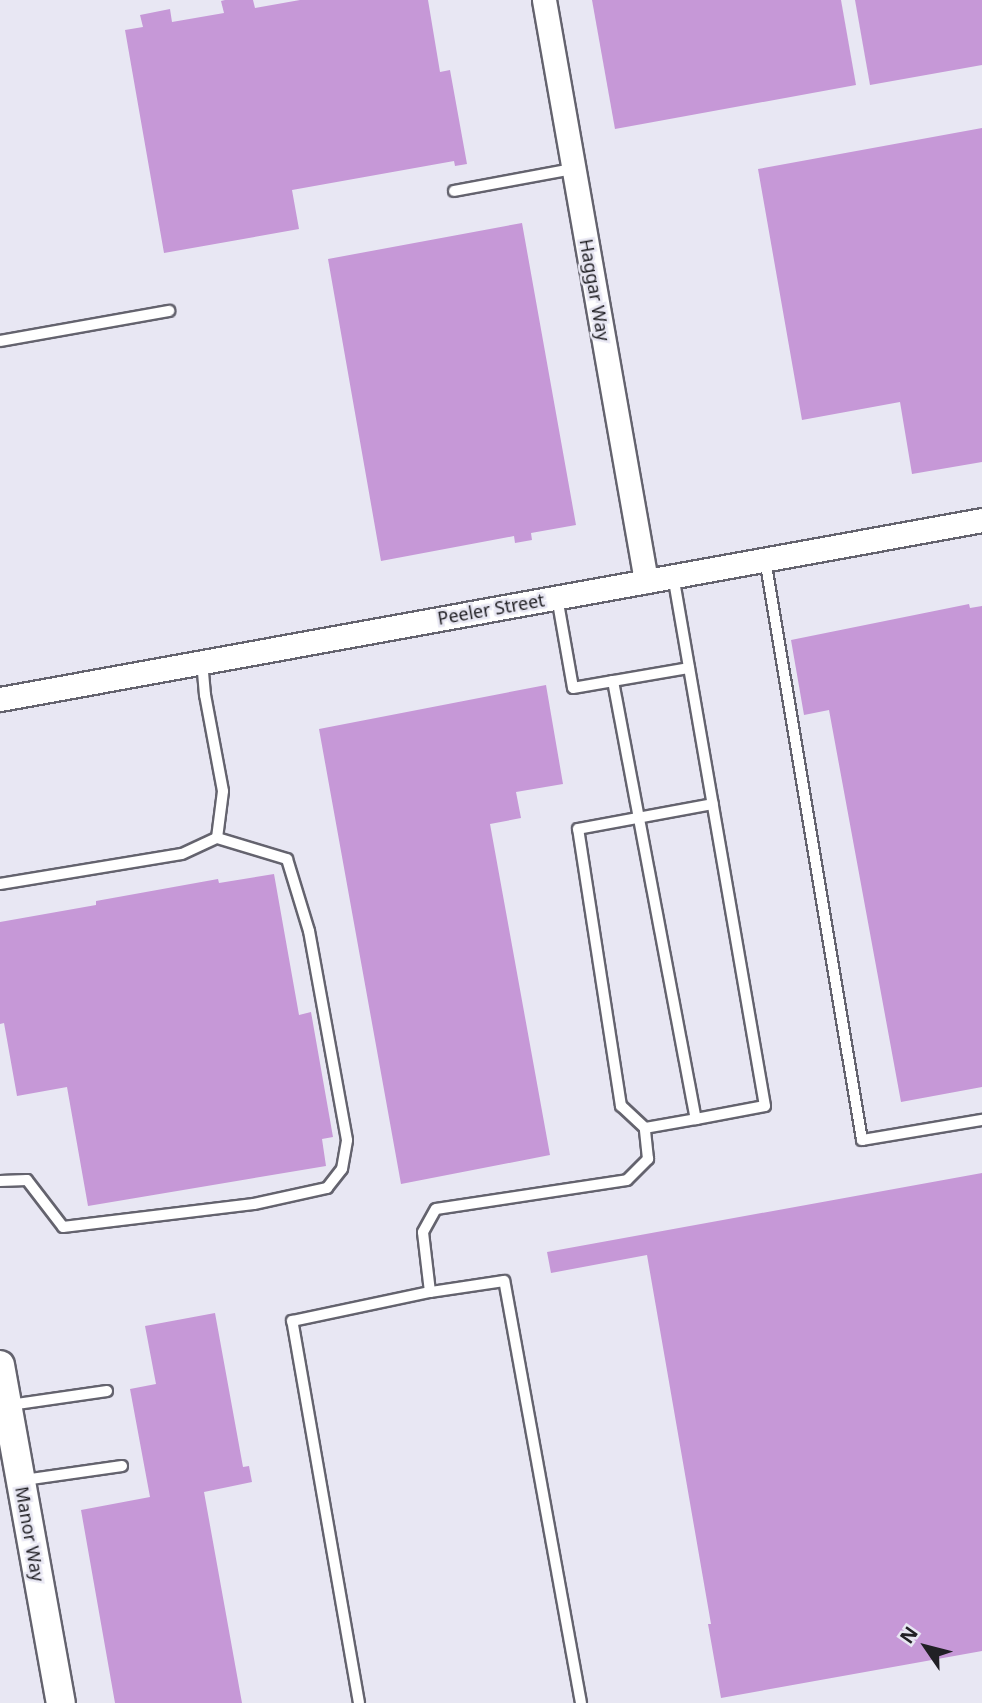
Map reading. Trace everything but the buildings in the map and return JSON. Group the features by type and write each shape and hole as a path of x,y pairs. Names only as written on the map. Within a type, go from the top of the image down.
{"street":[{"name":"Haggar Way","path":"544,0 646,581"},
{"name":"Peeler Street","path":"0,699 982,520"},
{"name":"Manor Way","path":"0,1365 61,1703"}],"lane":[{"path":"454,191 573,169"},
{"path":"0,341 169,311"},
{"path":"765,559 862,1140 982,1120"},
{"path":"645,1128 765,1106 673,575"},
{"path":"557,597 573,688 689,668"},
{"path":"202,662 205,695 223,791 217,838"},
{"path":"613,681 696,1119"},
{"path":"430,1292 423,1232 436,1209 627,1180 648,1159 645,1128 621,1106 578,829 713,804"},
{"path":"0,884 183,854 217,838 287,859 309,931 347,1140 342,1168 327,1188 254,1204 63,1227 27,1180 0,1181"},
{"path":"359,1703 292,1321 430,1292 504,1281 582,1703"},
{"path":"7,1405 107,1391"},
{"path":"21,1481 122,1466"}]}
